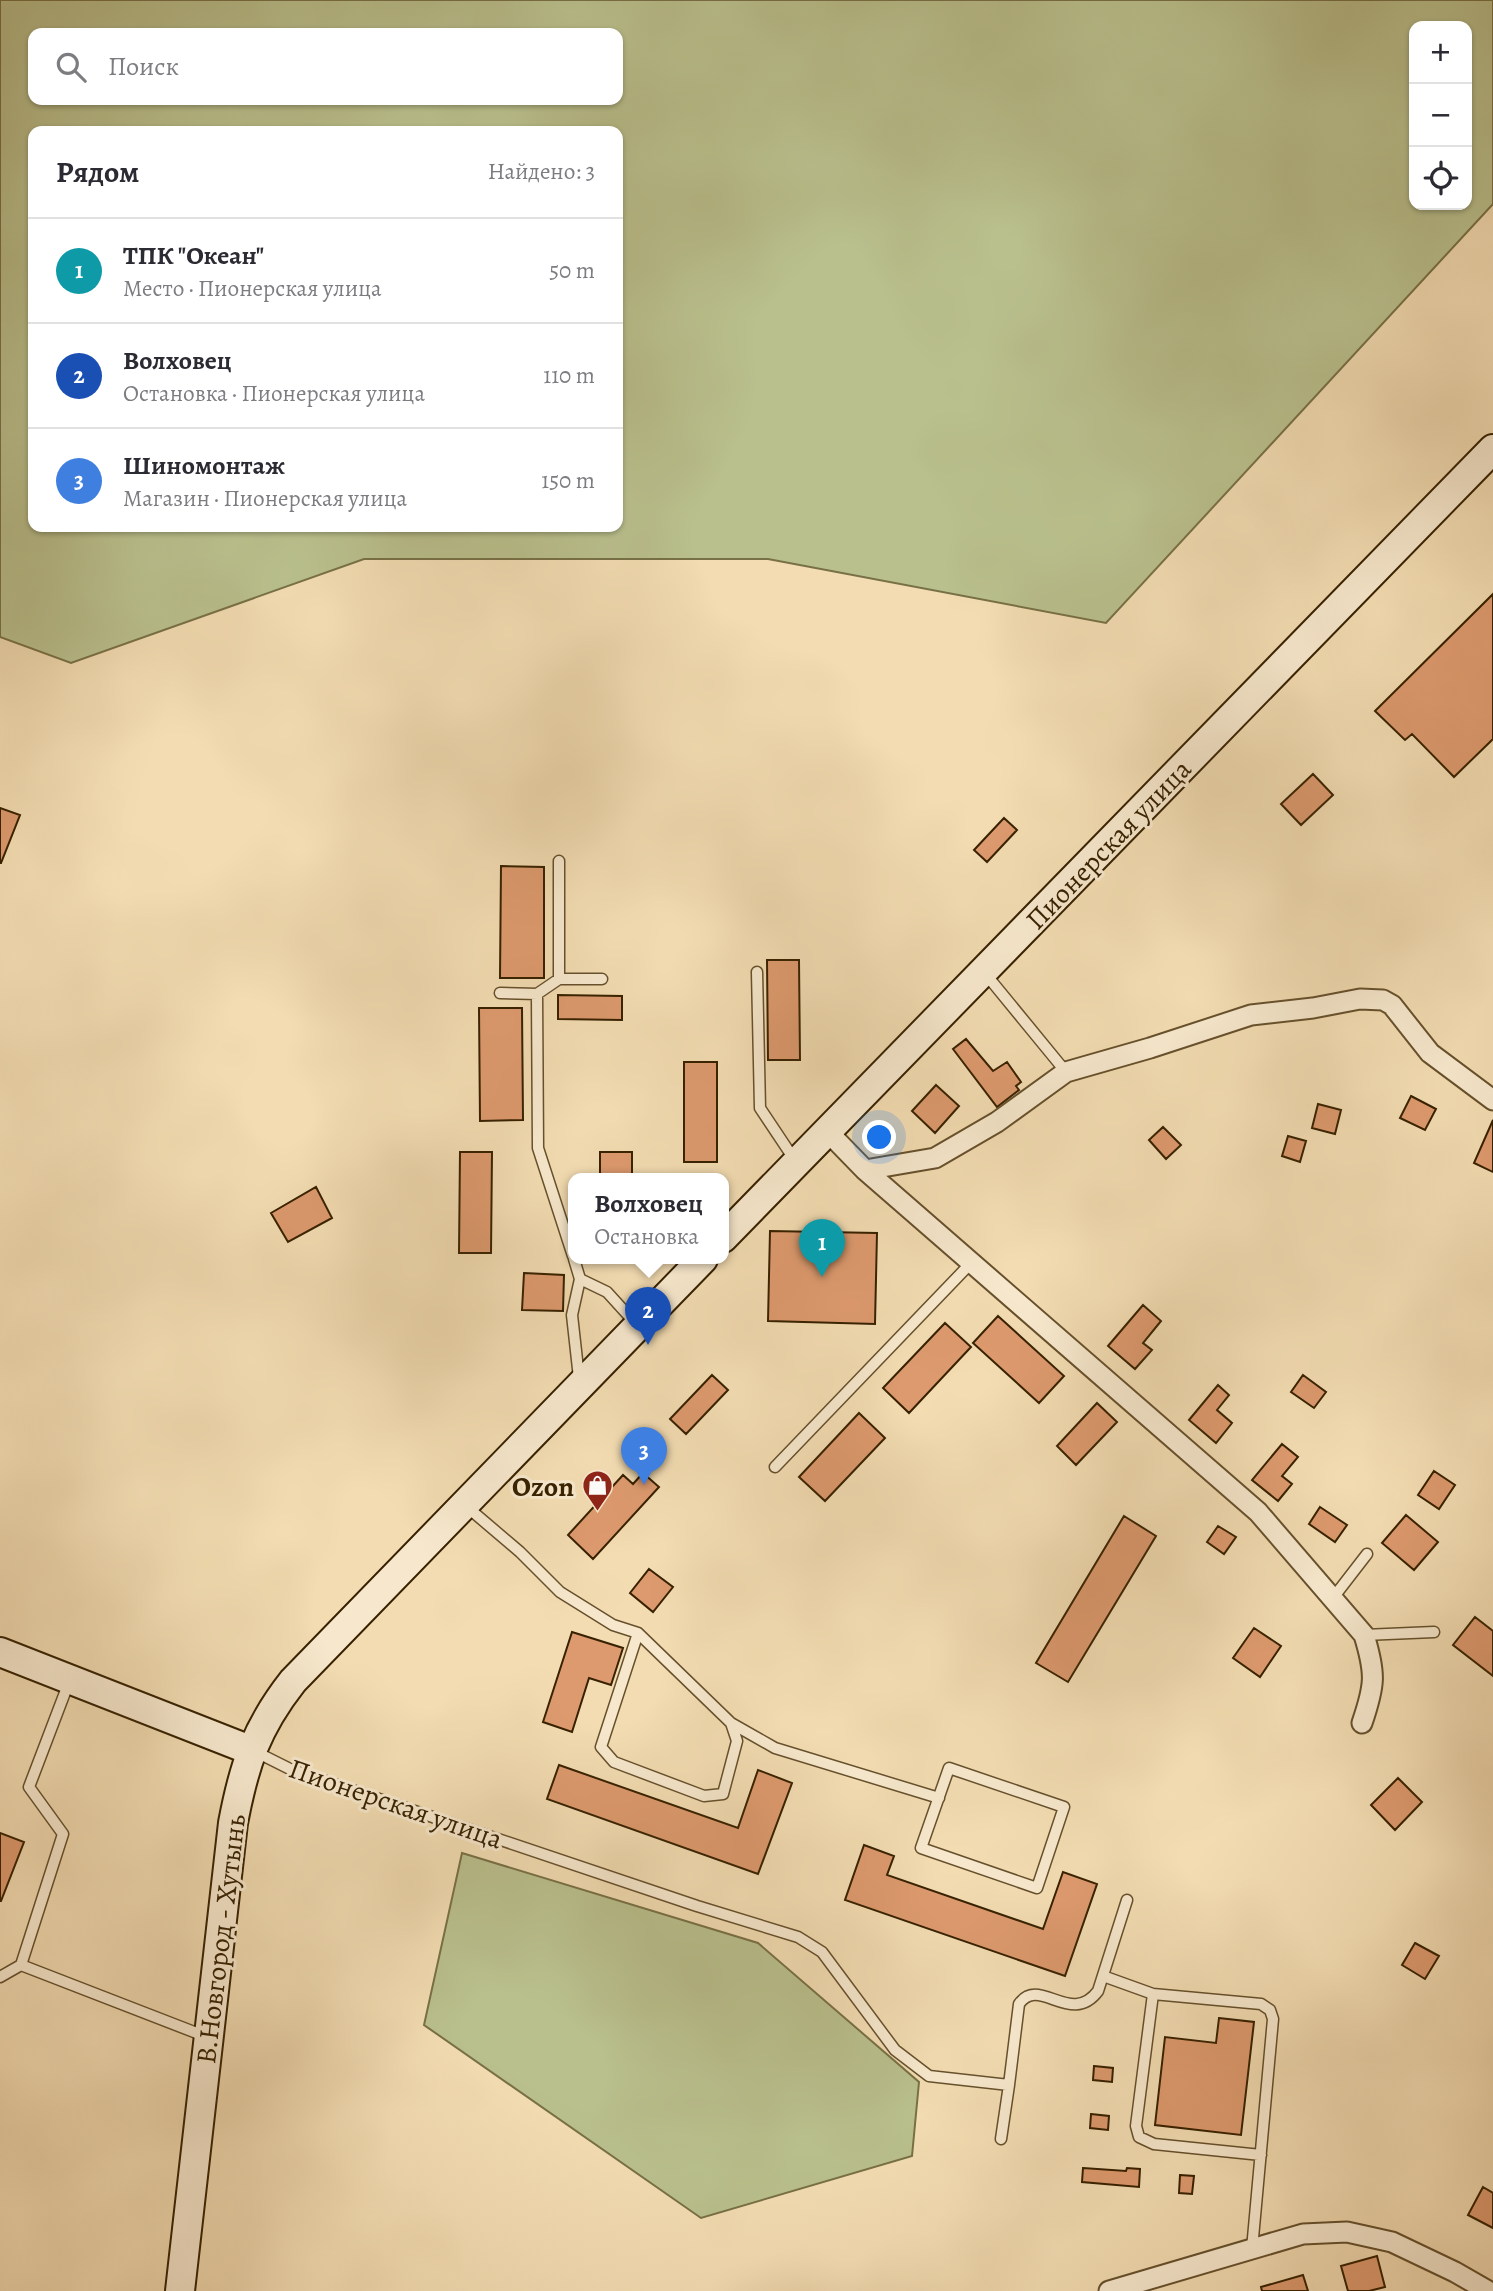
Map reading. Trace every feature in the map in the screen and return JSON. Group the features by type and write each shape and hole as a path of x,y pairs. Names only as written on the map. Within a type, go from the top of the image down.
{"street":[{"name":"Пионерская улица","path":"729,1232 1488,464"},
{"path":"865,1170 935,1158 997,1122 1066,1072 1251,1015 1373,998 1392,1005 1430,1052 1493,1100"},
{"path":"828,1132 865,1170 1258,1512 1364,1635 1371,1658 1373,1689 1362,1723"},
{"path":"463,1507 698,1264"},
{"name":"В.Новгород - Хутынь","path":"180,2291 233,1823 250,1750 271,1710 293,1681 463,1507"},
{"name":"Пионерская улица","path":"0,1652 250,1750"},
{"path":"1109,2291 1303,2234 1346,2232 1392,2242 1488,2291"}],"lane":[{"path":"559,861 559,979"},
{"path":"757,972 760,1108 796,1163"},
{"path":"983,972 1066,1072"},
{"path":"499,993 537,994 559,979 602,979"},
{"path":"537,994 538,1148 568,1242"},
{"path":"775,1467 971,1263"},
{"path":"575,1264 580,1279 572,1315 580,1385"},
{"path":"580,1279 607,1292 638,1326"},
{"path":"463,1507 473,1512 520,1552 560,1592 613,1625 638,1633 731,1723 775,1748 939,1798"},
{"path":"1333,1598 1367,1554"},
{"path":"1364,1635 1434,1632"},
{"path":"638,1633 601,1748 614,1762 704,1796 723,1794 737,1741 731,1723"},
{"path":"0,1977 21,1965 63,1834 29,1787 70,1678"},
{"name":"Пионерская улица","path":"250,1750 303,1773 697,1906 798,1937 822,1952 894,2050 929,2076 1009,2085"},
{"path":"949,1768 1064,1807 1037,1888 922,1849 939,1798 949,1768"},
{"path":"1001,2139 1019,2004 1024,1997 1031,1995 1074,2005 1087,2002 1098,1991 1128,1900"},
{"path":"21,1965 209,2038"},
{"path":"1103,1976 1153,1994 1254,2003 1270,2010 1273,2018 1252,2249"},
{"path":"1153,1994 1136,2126 1139,2137 1154,2144 1261,2155"}],"green space":[{"path":"0,0 1493,0 1493,204 1106,623 768,559 364,559 71,663 0,637"},
{"path":"462,1853 758,1943 919,2082 912,2156 701,2218 424,2025"}],"building":[{"path":"1493,594 1493,739 1454,777 1412,734 1405,740 1375,711"},
{"path":"1313,774 1333,795 1301,825 1281,804"},
{"path":"0,808 20,815 1,863 0,863"},
{"path":"1004,818 1017,830 987,862 974,850"},
{"path":"501,866 544,867 544,978 500,978"},
{"path":"767,960 799,960 800,1060 768,1060"},
{"path":"558,995 622,996 622,1020 558,1019"},
{"path":"479,1008 522,1008 523,1120 480,1121"},
{"path":"966,1039 993,1071 1007,1062 1021,1082 1016,1086 1019,1090 997,1107 953,1049"},
{"path":"684,1062 717,1062 717,1162 684,1162"},
{"path":"936,1085 959,1106 935,1133 912,1111"},
{"path":"1411,1096 1436,1109 1425,1130 1400,1118"},
{"path":"1318,1104 1341,1110 1335,1134 1312,1128"},
{"path":"1493,1120 1493,1172 1474,1163"},
{"path":"1163,1127 1181,1145 1166,1159 1149,1140"},
{"path":"1288,1136 1306,1141 1300,1162 1282,1156"},
{"path":"460,1152 492,1152 491,1253 459,1253"},
{"path":"600,1152 632,1152 632,1173 600,1173"},
{"path":"316,1187 332,1218 288,1242 271,1213"},
{"path":"770,1231 877,1233 875,1324 768,1321"},
{"path":"524,1273 564,1275 563,1311 522,1310"},
{"path":"1143,1305 1161,1321 1143,1343 1152,1350 1135,1369 1108,1346"},
{"path":"998,1316 1064,1376 1039,1403 973,1343"},
{"path":"945,1323 971,1347 909,1413 883,1388"},
{"path":"712,1375 728,1390 686,1434 670,1419"},
{"path":"1303,1375 1326,1392 1314,1408 1291,1392"},
{"path":"1218,1385 1229,1395 1217,1410 1232,1423 1216,1443 1189,1420"},
{"path":"1097,1403 1117,1422 1076,1465 1057,1446"},
{"path":"859,1413 885,1438 825,1501 799,1477"},
{"path":"1282,1444 1298,1457 1282,1476 1292,1484 1278,1501 1252,1480"},
{"path":"1434,1471 1455,1485 1439,1509 1418,1495"},
{"path":"643,1473 659,1487 593,1559 568,1535 623,1475 633,1484"},
{"path":"1320,1507 1347,1525 1335,1542 1309,1524"},
{"path":"1406,1515 1438,1542 1414,1570 1382,1543"},
{"path":"1124,1516 1156,1536 1068,1682 1036,1663"},
{"path":"1218,1526 1236,1537 1224,1554 1207,1542"},
{"path":"649,1569 673,1587 653,1612 630,1593"},
{"path":"1475,1617 1493,1631 1493,1676 1453,1645"},
{"path":"1254,1628 1281,1646 1260,1677 1233,1658"},
{"path":"572,1632 623,1648 611,1685 589,1678 572,1732 543,1722"},
{"path":"559,1765 738,1828 758,1770 792,1783 758,1874 547,1799"},
{"path":"1398,1778 1422,1802 1395,1830 1371,1805"},
{"path":"0,1833 24,1842 1,1901 0,1901"},
{"path":"864,1845 894,1856 887,1875 1043,1929 1063,1872 1097,1884 1065,1976 845,1900"},
{"path":"1415,1943 1439,1956 1425,1979 1402,1965"},
{"path":"1219,2018 1254,2022 1241,2135 1155,2125 1165,2037 1216,2043"},
{"path":"1094,2066 1113,2068 1112,2082 1093,2080"},
{"path":"1091,2114 1109,2116 1108,2130 1090,2128"},
{"path":"1083,2168 1126,2171 1127,2168 1140,2169 1139,2187 1082,2182"},
{"path":"1180,2175 1194,2176 1192,2194 1179,2193"},
{"path":"1483,2187 1493,2193 1493,2228 1468,2215"},
{"path":"1377,2256 1385,2287 1369,2291 1348,2291 1341,2266"},
{"path":"1303,2275 1308,2291 1262,2291 1261,2287"}],"place":[{"name":"ТПК \"Океан\"","path":"822,1277"},
{"name":"Волховец","path":"648,1345"},
{"name":"Шиномонтаж","path":"644,1485"},
{"name":"Ozon","path":"597,1513"}]}
